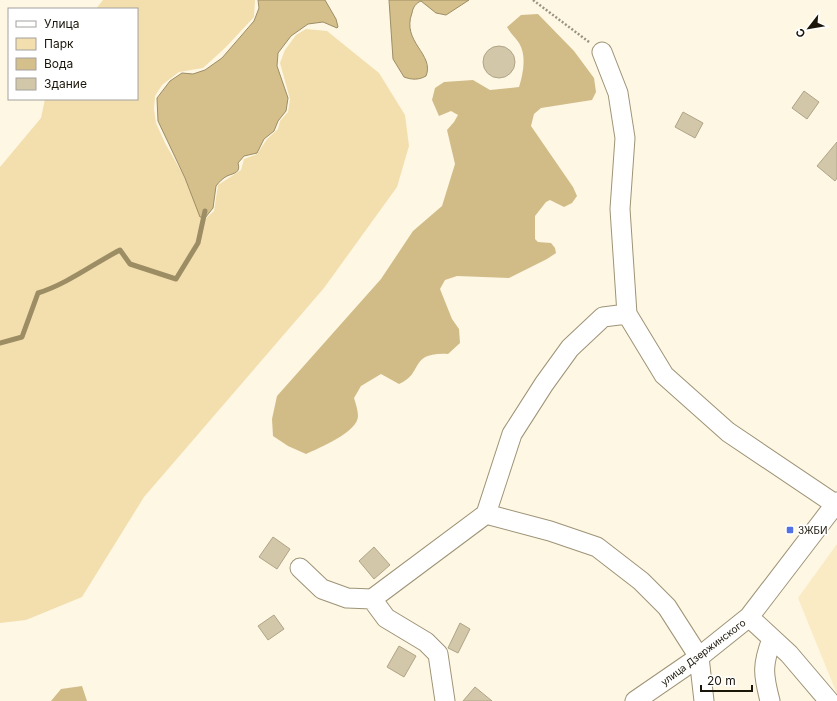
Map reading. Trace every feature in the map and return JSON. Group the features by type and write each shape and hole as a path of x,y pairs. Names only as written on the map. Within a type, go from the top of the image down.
{"street":[{"path":"602,52 618,93 625,138 620,209 627,314 664,375 728,432 836,503"},
{"path":"300,568 322,589 347,598 372,599 486,514 512,434 544,384 570,348 603,317 627,314"},
{"name":"улица Дзержинского","path":"635,701 699,657 749,617 836,503"},
{"path":"486,514 550,531 596,547 641,582 668,607 699,657 704,701"},
{"path":"372,599 386,618 426,642 438,654 445,701"},
{"path":"749,617 789,654 829,701"},
{"path":"770,701 765,679 764,664 772,639"}],"path":[{"path":"533,0 602,52"}],"shaded area":[{"path":"538,14 574,51 594,78 596,92 592,100 541,108 534,114 531,126 573,187 577,196 572,203 564,207 550,200 546,202 535,216 535,239 538,242 551,243 555,248 556,253 509,278 457,276 445,280 440,289 452,319 459,329 460,343 448,354 435,354 427,356 418,364 412,375 407,380 399,384 381,374 361,386 354,398 358,414 356,422 352,428 337,439 306,454 288,446 273,436 272,419 277,396 381,279 413,231 442,206 455,164 447,130 458,115 451,111 439,116 432,100 435,88 444,82 473,80 490,90 519,87 523,71 523,54 519,43 507,27 521,15"},
{"path":"837,544 837,694 798,598"},
{"path":"82,686 87,701 51,701 61,689"}],"green space":[{"path":"103,0 255,0 254,17 226,47 203,68 179,72 162,85 155,96 154,109 156,123 165,143 185,178 200,217 205,219 214,211 218,185 241,170 244,159 257,154 267,139 278,129 280,121 288,112 290,99 280,63 285,50 296,35 306,29 327,31 379,73 405,115 409,146 397,187 324,288 144,497 82,597 26,620 0,623 0,167 41,118 45,100 138,100 138,8 97,8"}],"water":[{"path":"258,0 325,0 336,19 338,27 337,28 323,22 308,24 291,36 278,53 277,66 288,98 286,111 278,121 274,131 264,139 257,153 244,156 238,163 238,171 221,180 216,186 213,208 205,218 200,217 185,178 158,121 157,98 170,81 182,73 193,74 205,70 222,58 254,21 259,8"},
{"path":"389,0 469,0 446,15 436,13 421,1 414,7 410,23 411,32 426,61 428,68 426,76 415,79 404,77 393,59"}],"building":[{"path":"496,46 502,46 512,53 515,62 514,68 508,75 502,78 496,78 486,71 483,65 483,59 490,49"},
{"path":"804,91 819,102 807,119 792,108"},
{"path":"683,112 703,123 695,138 675,127"},
{"path":"837,142 837,178 835,181 817,166"},
{"path":"273,537 290,549 277,569 259,557"},
{"path":"374,547 390,565 374,579 359,561"},
{"path":"274,615 284,629 268,640 258,626"},
{"path":"460,623 470,629 458,653 448,648"},
{"path":"399,646 416,656 404,677 387,667"},
{"path":"475,687 492,701 463,701"}],"waterway":[{"path":"0,343 22,337 38,293 70,279 120,250 130,264 176,279 198,243 205,211"}],"place":[{"name":"ЗЖБИ","path":"790,530"}]}
